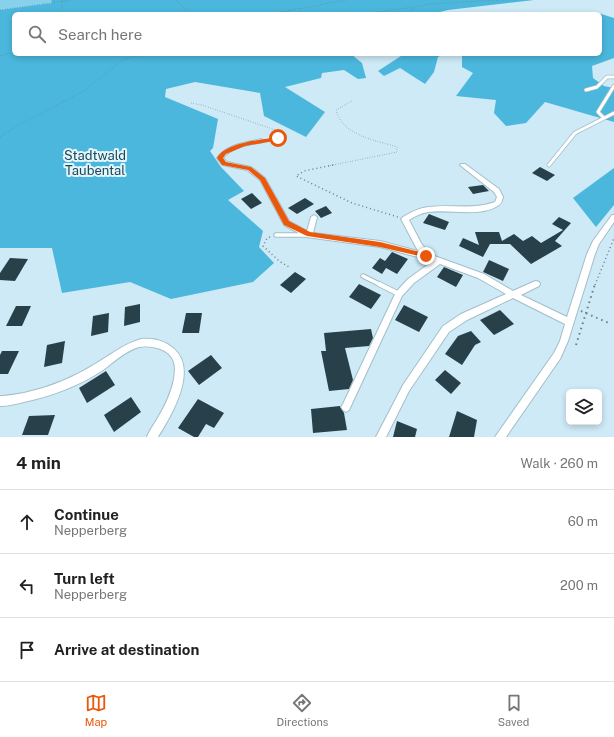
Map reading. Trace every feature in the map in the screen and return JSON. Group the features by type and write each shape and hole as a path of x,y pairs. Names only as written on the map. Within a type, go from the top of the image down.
{"street":[{"path":"261,141 223,152 220,158 224,164 249,168 263,179 286,223 309,235 380,244 439,260 481,276 514,295 569,322"},
{"path":"426,256 418,245 406,219 411,214 428,209 484,208 498,203 500,197 497,191 463,164"},
{"path":"309,235 314,217"},
{"path":"500,437 557,356 594,248 614,217"},
{"path":"346,407 399,294 411,281 439,260"},
{"path":"381,437 406,388 446,329 464,317 536,284"},
{"path":"0,401 8,401 58,388 98,367 120,352 140,343 157,343 171,350 180,363 179,378 173,400 152,437"}],"lane":[{"path":"586,90 597,87 607,77 614,77"},
{"path":"603,117 598,112 614,86"},
{"path":"549,165 575,133 603,117 614,113"},
{"path":"276,235 309,235"},
{"path":"363,276 399,294"}],"path":[{"path":"0,10 71,0"},
{"path":"176,0 189,12"},
{"path":"282,12 346,0"},
{"path":"380,12 465,1 518,0"},
{"path":"62,1 62,12"},
{"path":"408,12 417,6"},
{"path":"0,56 12,53"},
{"path":"0,137 18,125 84,90 122,60 136,56"},
{"path":"352,101 336,110 340,121 361,136 397,147 397,152 304,171 296,176 322,190 352,203 406,219"},
{"path":"191,102 279,130 285,135 278,138 261,141"},
{"path":"276,235 267,238 263,246 279,261 289,267"},
{"path":"576,345 598,276 614,238"},
{"path":"574,308 611,324"}],"shaded area":[{"path":"0,0 51,0 53,3 0,10"}],"green space":[{"name":"Stadtwald Taubental","path":"51,0 534,0 440,12 12,12 12,56 353,56 362,63 366,78 358,79 344,70 322,73 321,78 285,87 325,112 306,137 264,116 260,93 195,82 166,89 165,97 218,119 213,148 210,151 221,167 244,191 228,200 263,231 259,247 274,263 253,282 171,299 130,282 62,293 52,248 0,248 0,10 52,3"},
{"path":"602,14 614,18 614,58 592,66 593,78 604,86 614,88 614,122 545,102 526,123 506,126 494,113 496,100 456,96 473,73 462,67 462,56 602,56"},
{"path":"401,56 440,56 438,57 434,72 425,84 400,68 384,76 378,71"},
{"path":"614,168 614,205 596,227 573,198"}],"building":[{"path":"540,167 555,175 547,181 532,173"},
{"path":"483,185 489,191 473,194 468,187"},
{"path":"252,193 262,203 251,209 241,199"},
{"path":"305,198 314,204 297,214 288,208"},
{"path":"326,206 332,213 321,218 315,211"},
{"path":"429,214 449,222 445,230 423,223"},
{"path":"559,217 571,223 555,241 562,246 531,264 510,244 490,244 483,257 459,246 463,238 479,245 475,232 499,232 502,241 514,234 523,241 532,236 541,243 563,230 552,224"},
{"path":"392,252 408,259 397,274 386,268 382,274 372,268 380,258 385,261"},
{"path":"10,258 28,259 15,281 0,280 0,273"},
{"path":"489,260 509,269 503,281 483,272"},
{"path":"444,267 463,275 456,287 437,277"},
{"path":"295,272 306,279 291,293 280,285"},
{"path":"359,284 381,295 371,309 349,297"},
{"path":"140,304 140,322 124,326 125,307"},
{"path":"404,305 428,317 419,332 395,320"},
{"path":"16,306 31,306 22,326 6,326"},
{"path":"500,310 514,324 494,335 480,320"},
{"path":"109,313 108,332 91,336 93,316"},
{"path":"186,313 202,313 199,333 182,333"},
{"path":"371,329 373,338 369,346 345,348 353,380 349,389 329,391 321,351 326,351 324,333"},
{"path":"471,331 481,342 475,345 462,365 445,354 458,336"},
{"path":"65,341 62,363 44,367 47,345"},
{"path":"2,351 19,351 8,374 0,374 0,355"},
{"path":"211,355 222,368 199,385 188,371"},
{"path":"445,370 461,383 451,394 435,380"},
{"path":"106,371 115,385 87,403 79,388"},
{"path":"131,397 141,412 114,432 104,415"},
{"path":"198,399 224,413 214,428 206,424 198,437 194,437 178,428"},
{"path":"340,406 344,413 347,430 313,433 311,409"},
{"path":"457,411 477,420 474,437 449,437"},
{"path":"55,415 48,435 22,435 29,416"},
{"path":"397,421 417,429 415,437 393,437"}],"route":[{"path":"278,138 244,145 223,152 220,158 224,164 249,168 263,179 286,223 309,235 380,244 426,256"}]}
